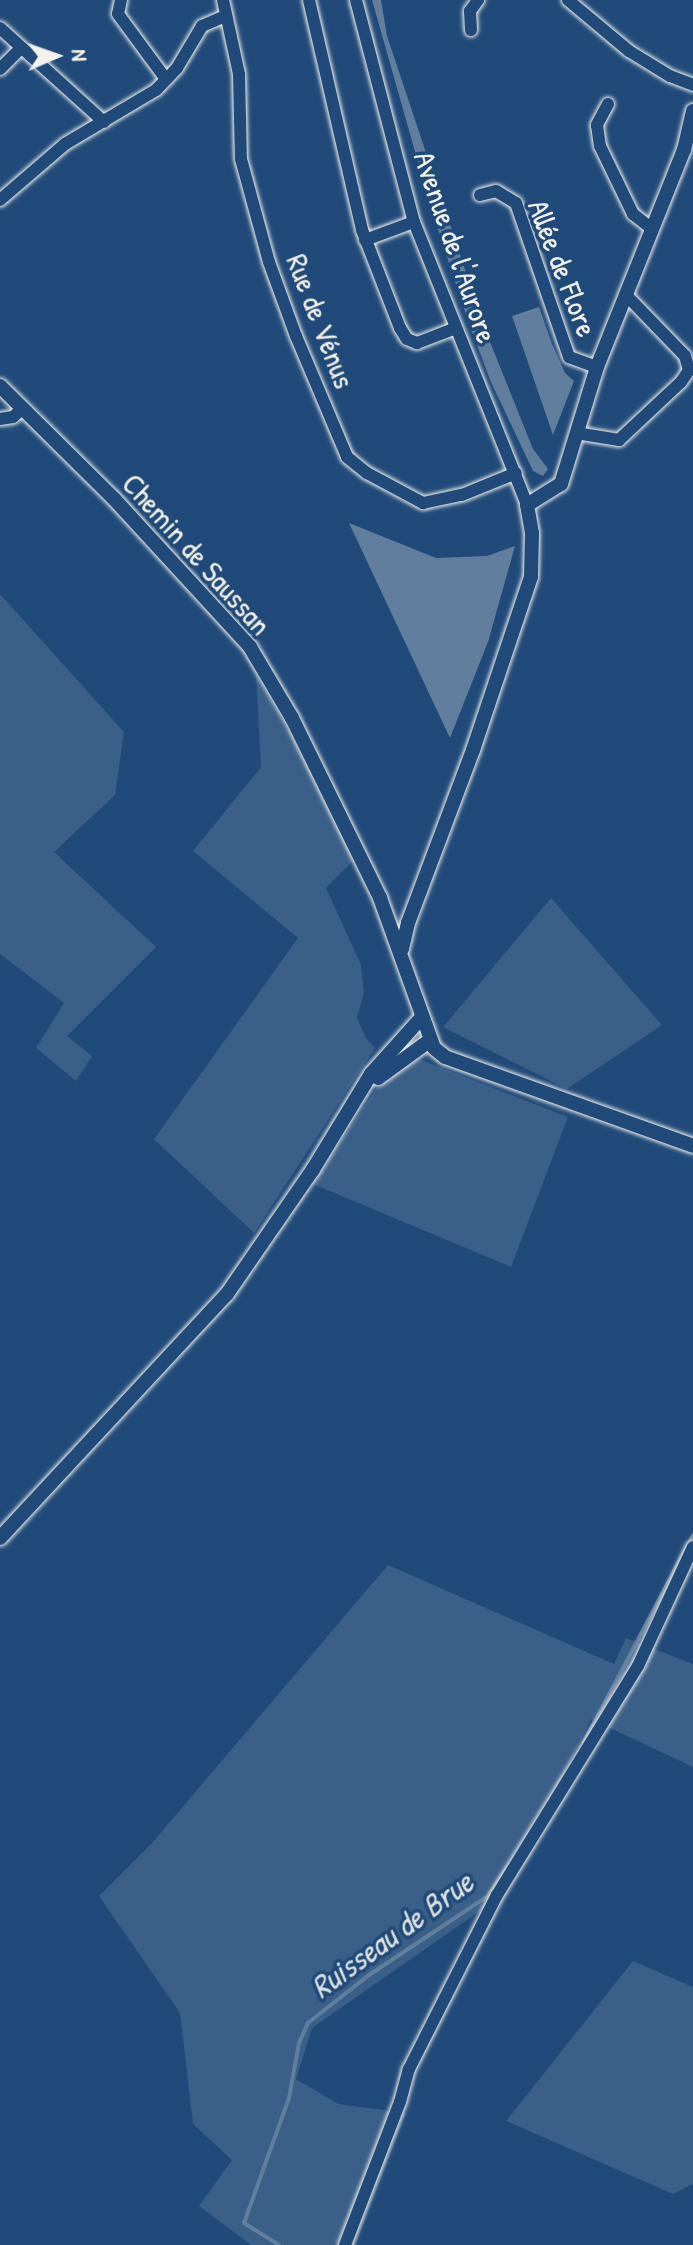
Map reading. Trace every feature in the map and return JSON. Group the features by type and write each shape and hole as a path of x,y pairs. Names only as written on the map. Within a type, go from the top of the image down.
{"street":[{"path":"121,0 118,14 166,79"},
{"name":"Rue de Vénus","path":"223,0 239,74 241,159 275,277 347,457 367,473 423,503 462,495 516,473"},
{"path":"309,0 365,240 405,337 423,343 454,329"},
{"name":"Avenue de l'Aurore","path":"356,0 414,222 454,329 516,473 532,533 531,577 473,750 408,923 403,946"},
{"path":"471,30 470,11 478,0"},
{"path":"568,0 629,51 670,76 693,85"},
{"path":"0,200 65,144 104,122 166,79 177,68 202,26 226,16"},
{"path":"0,28 104,122"},
{"path":"0,69 21,48"},
{"path":"608,104 597,125 600,146 633,214 652,229"},
{"path":"527,505 561,484 597,367 690,138 693,111"},
{"name":"Allée de Flore","path":"480,195 496,191 516,203 569,357 597,367"},
{"path":"365,240 414,222"},
{"path":"576,433 619,440 681,382 689,370 685,356 626,295"},
{"name":"Chemin de Saussan","path":"0,386 146,532 250,647 292,718 403,946 429,1041"},
{"path":"0,419 13,417 23,408"},
{"path":"385,911 408,923"},
{"path":"0,1538 227,1294 352,1108 371,1074 421,1018"},
{"path":"352,1108 383,1072 429,1041 445,1057 693,1146"},
{"path":"345,2245 400,2102 409,2069 497,1895 638,1666 693,1547"}],"shaded area":[{"path":"372,0 381,0 387,36 486,332 533,449 548,469 543,476 533,471 491,382 468,321 431,208"},
{"path":"539,307 565,373 574,381 553,435 512,316"},
{"path":"349,523 436,558 487,556 515,546 488,642 450,738"},
{"path":"0,594 124,732 115,795 54,852 156,947 67,1036 92,1056 76,1081 36,1048 64,1003 0,954"},
{"path":"256,675 314,775 354,860 326,888 361,965 364,993 357,1018 366,1038 375,1048 254,1233 154,1139 298,938 193,851 261,767"},
{"path":"551,898 662,1025 567,1089 443,1027"},
{"path":"416,1058 568,1117 511,1267 313,1184 376,1089"},
{"path":"388,1565 614,1664 626,1638 693,1664 693,1767 591,1719 551,1799 484,1908 312,2028 296,2079 338,2104 406,2113 355,2245 251,2245 199,2206 232,2160 193,2124 180,2013 99,1896 152,1843"},
{"path":"633,1961 693,1987 693,2184 673,2194 506,2121"}],"waterway":[{"name":"Ruisseau de Brue","path":"584,1742 693,1535"},
{"name":"Ruisseau de Brue","path":"279,2245 244,2223 289,2098 299,2043 308,2023 369,1975 488,1896 507,1868"}]}
